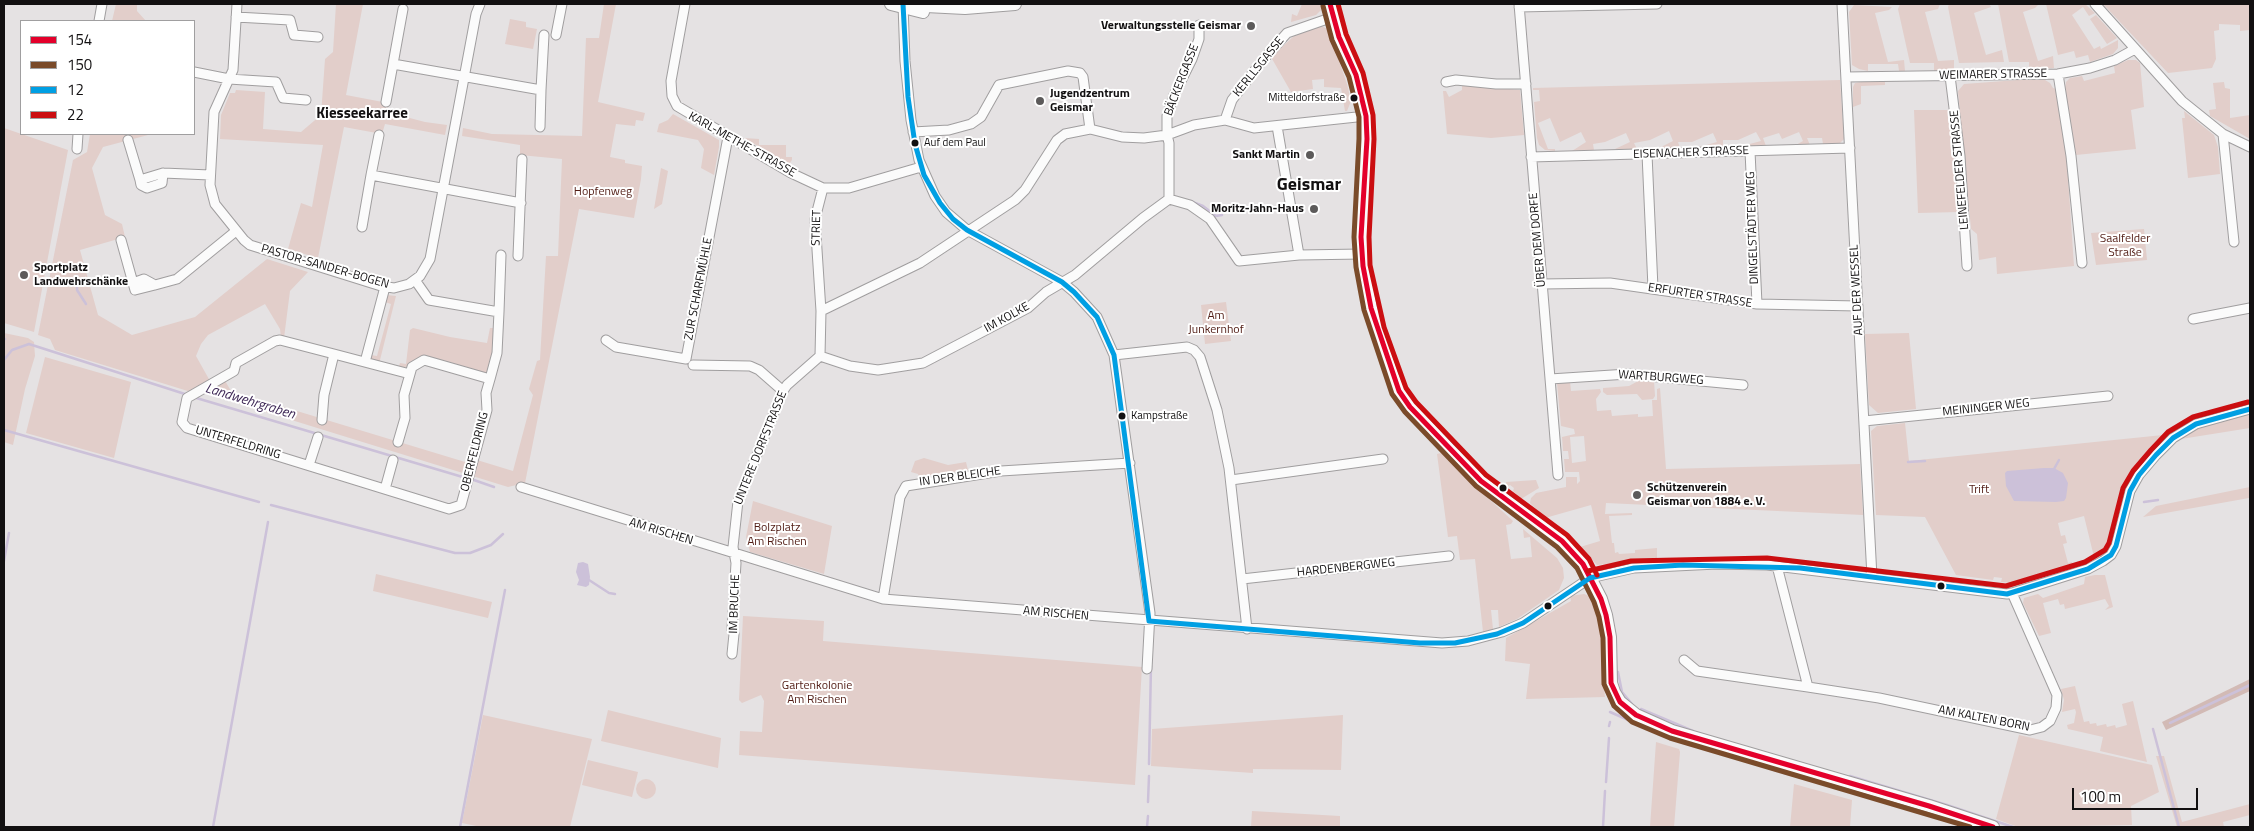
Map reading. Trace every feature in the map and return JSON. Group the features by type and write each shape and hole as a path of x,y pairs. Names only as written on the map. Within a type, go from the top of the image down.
{"main road":[{"path":"891,4 965,8 1015,4"},
{"path":"1330,4 1333,17 1356,75 1366,116 1368,139 1362,254 1367,291 1392,374 1403,397 1416,413 1480,481 1562,541 1583,564 1606,615 1610,670 1614,692 1620,702 1636,715 1698,740 1915,802 1993,827"}],"street":[{"path":"99,20 102,4"},
{"name":"PASTOR-SANDER-BOGEN","path":"237,4 234,62 230,79 214,108 210,175 211,192 215,204 236,231 250,245 385,287 399,288 415,280"},
{"path":"480,4 464,76 430,259 424,272 415,280 429,300 499,312"},
{"path":"556,35 562,4"},
{"name":"KARL-METHE-STRASSE","path":"685,4 671,81 672,96 677,106 791,173 823,188"},
{"path":"1519,6 1657,4"},
{"name":"AUF DER WESSEL","path":"1842,4 1872,577"},
{"path":"2095,4 2182,101 2223,134 2250,147"},
{"path":"907,5 908,98 913,132 921,167 946,212 967,230 1062,282 1097,317 1114,355 1130,463 1149,621 1147,668"},
{"name":"ÜBER DEM DORFE","path":"1519,6 1558,475"},
{"path":"386,102 403,9"},
{"path":"236,17 290,20 294,36 318,37"},
{"name":"KERLLSGASSE","path":"1225,120 1232,100 1262,61 1287,33 1333,17"},
{"name":"BÄCKERGASSE","path":"1167,135 1167,116 1196,45 1199,25"},
{"path":"540,127 544,34"},
{"name":"WEIMARER STRASSE","path":"1846,77 2058,74 2107,63 2135,49"},
{"path":"393,64 541,90"},
{"path":"913,132 967,126 981,117 999,85 1068,71 1080,73 1083,77 1090,129"},
{"path":"195,72 230,79 276,82 283,98 306,100"},
{"path":"2058,74 2071,156 2082,263"},
{"name":"LEINEFELDER STRASSE","path":"1950,76 1961,166 1966,266"},
{"path":"1446,82 1456,80 1496,84 1526,84"},
{"path":"821,311 910,269 1022,194 1061,136 1090,129 1122,137 1144,138 1167,135 1194,125 1225,120 1254,128 1366,116"},
{"path":"1277,126 1299,255"},
{"path":"2223,134 2234,242"},
{"path":"77,149 78,135"},
{"path":"362,227 379,135"},
{"path":"1167,135 1169,143 1169,199 1195,208 1210,219 1239,261 1299,255 1362,254"},
{"name":"ZUR SCHARFMÜHLE","path":"606,340 616,347 686,360 728,137"},
{"path":"128,140 140,180 163,173 210,175"},
{"name":"EISENACHER STRASSE","path":"1532,157 1850,148"},
{"name":"DINGELSTÄDTER WEG","path":"1750,151 1757,304"},
{"path":"1647,154 1653,288"},
{"path":"518,256 522,158"},
{"path":"823,188 849,188 921,167"},
{"path":"372,175 520,203"},
{"name":"STRIET","path":"820,356 821,311 815,219 823,188"},
{"name":"IM KOLKE","path":"820,356 850,366 878,370 923,363 1028,308 1046,292 1075,275 1143,218 1169,199"},
{"path":"121,240 133,283 144,279 155,285 177,279 236,231"},
{"name":"OBERFELDRING","path":"361,481 453,509 461,504 487,410 486,393 496,360 501,255"},
{"name":"ERFURTER STRASSE","path":"1542,284 1610,283 1757,304 1858,306"},
{"path":"385,287 365,362 410,374"},
{"path":"2193,318 2250,308"},
{"name":"UNTERFELDRING","path":"361,481 187,428 182,422 186,399 234,371 236,363 280,340 365,362"},
{"path":"1114,355 1173,347 1187,347 1194,350 1200,357 1211,387 1231,480 1247,629"},
{"path":"322,420 324,395 334,354"},
{"name":"UNTERE DORFSTRASSE","path":"735,554 733,547 738,501 783,391 787,385 820,356"},
{"path":"398,442 405,418 404,395 412,367 424,360 490,378"},
{"path":"693,365 750,366 759,370 783,391"},
{"name":"WARTBURGWEG","path":"1550,379 1634,374 1743,385"},
{"name":"MEININGER WEG","path":"1864,420 2108,396"},
{"path":"1590,578 1631,568 1717,564 1777,566 1998,593 2012,593 2099,563 2111,555 2116,546 2130,491 2139,475 2156,455 2173,438 2196,424 2250,409"},
{"path":"310,465 318,437"},
{"path":"1231,480 1383,459"},
{"path":"385,488 393,460"},
{"name":"IN DER BLEICHE","path":"883,599 900,497 906,486 1001,471 1130,463"},
{"name":"AM RISCHEN","path":"521,487 883,599 1420,643 1468,641 1502,632 1523,623 1590,578"},
{"name":"IM BRUCHE","path":"732,654 735,554"},
{"name":"HARDENBERGWEG","path":"1242,579 1449,556"},
{"path":"1777,566 1808,687"},
{"name":"AM KALTEN BORN","path":"1684,660 1696,671 1878,698 2022,729 2042,727 2050,721 2055,713 2057,695 2012,593"}],"green space":[{"path":"116,4 137,4 137,11 145,20 112,20"},
{"path":"336,4 363,4 346,95 388,103 387,112 425,122 447,125 445,135 385,124 382,134 344,127 318,258 288,249 301,203 312,207 323,145 220,139 221,115 230,93 235,93 236,90 265,92 263,129 301,132 321,115 325,59 333,52"},
{"name":"Hopfenweg","path":"604,4 616,4 598,102 645,113 643,121 636,120 635,126 616,124 610,157 625,160 625,163 642,166 641,179 634,218 579,209 525,483 508,487 201,392 224,379 231,391 475,465 477,460 513,471 533,395 529,389 537,361 540,360 546,256 558,256 562,159 520,155 520,145 462,136 463,128 492,134 582,136 586,38 599,38"},
{"path":"1302,4 1320,4 1321,10 1316,15 1291,22 1292,14 1297,16"},
{"path":"1900,4 1940,4 1938,9 1925,12 1938,61 1954,60 1954,70 1934,71 1934,63 1910,63 1898,9"},
{"path":"1949,4 1989,4 1991,7 1974,13 1986,55 2002,50 2004,62 1959,63"},
{"path":"1998,4 2039,4 2035,8 2023,12 2038,61 2053,56 2054,68 2029,70 2029,62 2009,62"},
{"path":"2046,4 2085,4 2095,13 2089,16 2083,7 2072,15 2094,49 2100,46 2101,49 2118,40 2118,48 2113,54 2090,62 2088,55 2076,58 2074,51 2058,55"},
{"path":"2103,4 2250,4 2250,30 2240,31 2240,25 2219,24 2219,30 2214,31 2216,59 2212,68 2168,73"},
{"path":"1854,5 1892,7 1889,10 1875,13 1888,62 1904,60 1905,71 1899,71 1898,64 1868,64 1868,71 1852,65 1849,12"},
{"path":"2096,15 2117,38 2107,44 2090,19"},
{"path":"510,19 526,22 526,27 537,29 533,49 505,44"},
{"path":"1321,26 1328,29 1347,84 1351,101 1347,111 1345,111 1341,88 1324,87 1324,79 1312,80 1313,89 1291,92 1271,57 1294,36"},
{"path":"2128,60 2136,60 2140,63 2144,107 2131,110 2136,149 2076,155 2065,89 2066,82 2070,78 2082,76 2084,81 2115,73 2114,66"},
{"path":"1840,80 1844,139 1839,144 1823,144 1822,138 1807,138 1810,145 1796,145 1803,141 1799,132 1782,139 1779,133 1763,138 1766,146 1742,146 1761,141 1756,132 1738,140 1723,140 1723,147 1696,148 1717,142 1713,133 1692,142 1678,142 1680,148 1659,148 1673,141 1669,131 1650,140 1634,143 1637,149 1615,149 1630,142 1626,133 1605,142 1593,144 1594,150 1572,151 1586,142 1581,132 1560,142 1550,118 1538,123 1548,149 1555,149 1555,151 1545,150 1539,145 1537,138 1534,102 1540,101 1539,90 1533,90 1533,88"},
{"path":"2045,80 2056,89 2067,163 2074,266 1997,274 1996,257 1979,260 1977,234 1971,229 1958,91 1964,84"},
{"path":"1885,82 1885,85 1861,86 1861,104 1853,107 1853,87 1855,83"},
{"path":"2224,82 2225,88 2230,89 2230,118 2250,115 2250,139 2210,116 2209,110 2216,109 2213,83"},
{"path":"1462,85 1520,90 1524,135 1491,138 1447,134 1443,91 1446,91 1449,97 1462,90"},
{"path":"1914,110 1949,110 1960,212 1918,213"},
{"path":"2184,111 2214,135 2218,147 2220,174 2188,178 2182,118 2185,118"},
{"path":"673,114 719,140 714,175 701,168 704,149 698,140 657,132 659,124 668,120"},
{"name":"Sportplatz Landwehrschänke","path":"4,128 68,150 34,332 4,323"},
{"path":"90,135 148,135 103,147 92,168 105,215 122,224 125,237 80,250 98,315 132,335 195,317 267,259 308,272 290,291 284,338 281,337 280,329 265,304 208,335 201,344 196,356 210,381 191,392 55,350 50,339 38,335 73,160 87,152"},
{"path":"744,138 759,139 759,145 786,145 786,157 792,157 792,160 789,164"},
{"path":"661,168 668,171 662,204 654,209"},
{"name":"Saalfelder Straße","path":"2144,229 2147,260 2096,265 2091,233"},
{"path":"387,295 396,296 379,364 371,359 371,355 377,356 391,304 385,302"},
{"name":"Am Junkernhof","path":"1226,302 1231,341 1205,344 1201,305"},
{"path":"493,325 495,325 495,357 488,374 420,359 402,369 398,369 400,363 406,364 410,330 413,328 487,343 490,328 494,328"},
{"path":"4,333 28,338 34,342 35,356 25,389 13,445 4,442"},
{"path":"1909,333 1916,409 1878,413 1869,405 1865,334"},
{"path":"45,357 131,382 114,458 26,433"},
{"path":"1640,380 1654,381 1655,396 1653,399 1642,400 1637,394 1607,395 1603,392 1603,388 1629,386"},
{"path":"1570,381 1571,391 1600,389 1601,392 1596,399 1597,411 1611,410 1612,416 1638,414 1638,417 1653,416 1652,400 1657,400 1657,389 1660,388 1666,469 1860,464 1863,515 1606,503 1605,514 1632,513 1632,515 1609,516 1615,553 1635,553 1635,550 1657,548 1657,559 1597,565 1580,547 1600,541 1591,505 1545,518 1530,503 1531,498 1536,493 1566,487 1566,477 1577,477 1577,484 1580,481 1579,472 1565,472 1564,459 1569,459 1568,451 1563,451 1562,437 1575,434 1574,429 1561,426 1557,383","holes":["1584,436 1586,461 1572,463 1570,437"]},
{"path":"2250,414 2250,428 2181,439 2199,428"},
{"name":"Trift","path":"1905,423 1909,461 2163,435 2137,464 2123,487 2116,506 2109,542 2103,549 2094,557 2084,516 2058,523 2061,536 2065,535 2067,543 2063,544 2068,563 2072,562 2073,566 2011,583 2001,582 2002,578 1994,577 1993,580 1956,575 1925,517 1876,515 1871,431 1877,426"},
{"path":"1445,453 1478,489 1513,521 1511,524 1506,525 1511,559 1532,557 1530,537 1524,538 1523,529 1557,558 1563,568 1564,578 1559,590 1517,619 1499,627 1498,610 1491,610 1493,629 1483,632 1475,559 1460,560 1457,536 1448,537 1437,454"},
{"path":"924,458 948,465 966,462 968,470 919,477 918,474 911,472 915,461"},
{"path":"1536,480 1539,488 1521,499 1513,491 1514,488 1506,484 1506,482"},
{"path":"2250,487 2249,498 2143,517 2156,506"},
{"name":"Bolzplatz Am Rischen","path":"753,501 832,526 824,574 750,552 746,537"},
{"path":"376,574 492,602 488,618 373,591"},
{"path":"2105,575 2113,607 2105,610 2109,606 2105,599 2065,609 2064,604 2060,605 2058,599 2043,603 2051,633 2039,636 2023,603 2024,598 2038,594 2043,598 2084,584 2085,577"},
{"path":"1584,594 1594,598 1603,624 1606,670 1602,671 1605,697 1526,699 1530,664 1505,661 1506,638 1571,601 1570,596"},
{"name":"Gartenkolonie Am Rischen","path":"743,616 824,621 823,641 1142,667 1135,785 739,755 740,731 762,732 764,701 761,695 742,703 739,700"},
{"path":"2075,686 2084,722 2096,723 2097,726 2106,724 2107,727 2115,725 2116,728 2127,725 2122,704 2133,701 2147,762 2100,751 2103,737 2068,729 2067,725 2074,723 2076,712 2075,709 2062,712 2064,700 2061,689"},
{"path":"608,710 721,738 718,768 601,741"},
{"path":"483,715 592,739 570,827 481,827 462,823"},
{"path":"1343,715 1341,770 1253,769 1253,773 1151,766 1152,729"},
{"path":"2019,735 2152,765 2159,792 2131,806 2132,825 2018,827 1996,819"},
{"path":"1656,742 1679,749 1680,752 1674,827 1650,827"},
{"path":"2156,756 2164,756 2182,822 2250,804 2250,815 2223,822 2224,827 2177,827"},
{"path":"588,760 638,772 632,797 582,785"},
{"path":"646,779 653,782 656,789 653,796 646,799 639,796 636,789 639,782"},
{"path":"1794,784 1852,800 1850,827 1790,827"},
{"path":"1252,811 1340,816 1340,827 1251,827"}],"shaded area":[{"path":"2054,468 2063,473 2068,483 2064,501 2014,501 2006,486 2005,473 2007,471"},
{"path":"578,563 588,564 590,577 589,585 586,587 577,585 579,580 576,572"},
{"path":"2250,679 2250,691 2166,730 2162,722"}],"waterway":[{"path":"1190,201 1203,206 1216,216 1222,215"},
{"path":"77,276 77,290 86,304"},
{"name":"Landwehrgraben","path":"4,360 12,350 29,344 188,395"},
{"name":"Landwehrgraben","path":"193,397 466,478"},
{"path":"4,430 259,502"},
{"path":"2054,469 2059,460"},
{"path":"1908,462 1925,461"},
{"name":"Landwehrgraben","path":"471,479 494,487"},
{"path":"2144,502 2158,500"},
{"path":"271,505 455,553 470,553 491,545 503,534"},
{"path":"213,827 268,522"},
{"path":"4,561 9,533"},
{"path":"589,580 609,593 615,594"},
{"path":"460,827 505,590"},
{"path":"1149,764 1151,666"},
{"path":"1618,672 1622,692 1632,704"},
{"name":"Landwehrgraben","path":"2170,723 2250,685"},
{"path":"1641,709 1693,731"},
{"path":"1610,712 1665,736"},
{"path":"1609,726 1610,722"},
{"path":"2153,729 2179,827"},
{"path":"1606,782 1609,738"},
{"path":"1673,739 1690,745"},
{"path":"1766,767 1777,771"},
{"path":"1784,773 1818,782"},
{"path":"1148,802 1149,776"},
{"path":"1850,776 2013,827"},
{"path":"1825,784 1855,793"},
{"path":"1603,827 1605,791"},
{"path":"1864,795 1923,812"},
{"path":"1930,814 1960,823"},
{"path":"1147,827 1148,816"}],"transit line":[{"name":"12","path":"903,4 908,97 915,144 924,175 940,203 953,219 967,230 1062,282 1074,292 1097,317 1114,355 1149,621"},
{"name":"154","path":"1330,4 1339,37 1356,75 1366,116 1367,139 1361,237 1363,266 1371,308 1399,391 1410,407 1481,481 1562,541 1583,564 1601,599 1606,615 1610,637 1611,683 1620,702 1636,715 1672,731 1929,806 1993,827"},
{"name":"22","path":"1338,4 1346,34 1363,73 1373,115 1374,139 1369,237 1370,265 1384,327 1406,388 1416,402 1486,475 1567,535 1589,559 1597,575"},
{"name":"150","path":"1323,6 1332,40 1349,77 1359,117 1354,237 1356,267 1364,310 1392,394 1405,412 1476,486 1557,547 1577,568 1594,602 1599,617 1603,638 1604,684 1614,706 1632,722 1670,738 1970,827"},
{"name":"22","path":"1588,571 1631,561 1767,558 2006,586 2085,562 2105,550 2109,543 2123,488 2133,471 2168,432 2193,417 2248,402"},
{"name":"12","path":"1149,621 1420,643 1455,643 1497,634 1523,623 1590,578 1634,568 1683,565 1800,568 2007,594 2088,569 2111,555 2116,546 2130,491 2139,475 2156,455 2173,438 2196,424 2250,409"}],"place":[{"name":"Verwaltungsstelle Geismar","path":"1251,26"},
{"name":"Mitteldorfstraße","path":"1354,98"},
{"name":"Jugendzentrum Geismar","path":"1040,101"},
{"name":"Auf dem Paul","path":"915,143"},
{"name":"Sankt Martin","path":"1310,155"},
{"name":"Moritz-Jahn-Haus","path":"1314,209"},
{"name":"Sportplatz Landwehrschänke","path":"24,275"},
{"name":"Kampstraße","path":"1122,416"},
{"name":"Schützenverein Geismar von 1884 e. V.","path":"1637,495"}],"district":[{"name":"Kiesseekarree","path":"362,114"},
{"name":"Geismar","path":"1309,186"}]}
